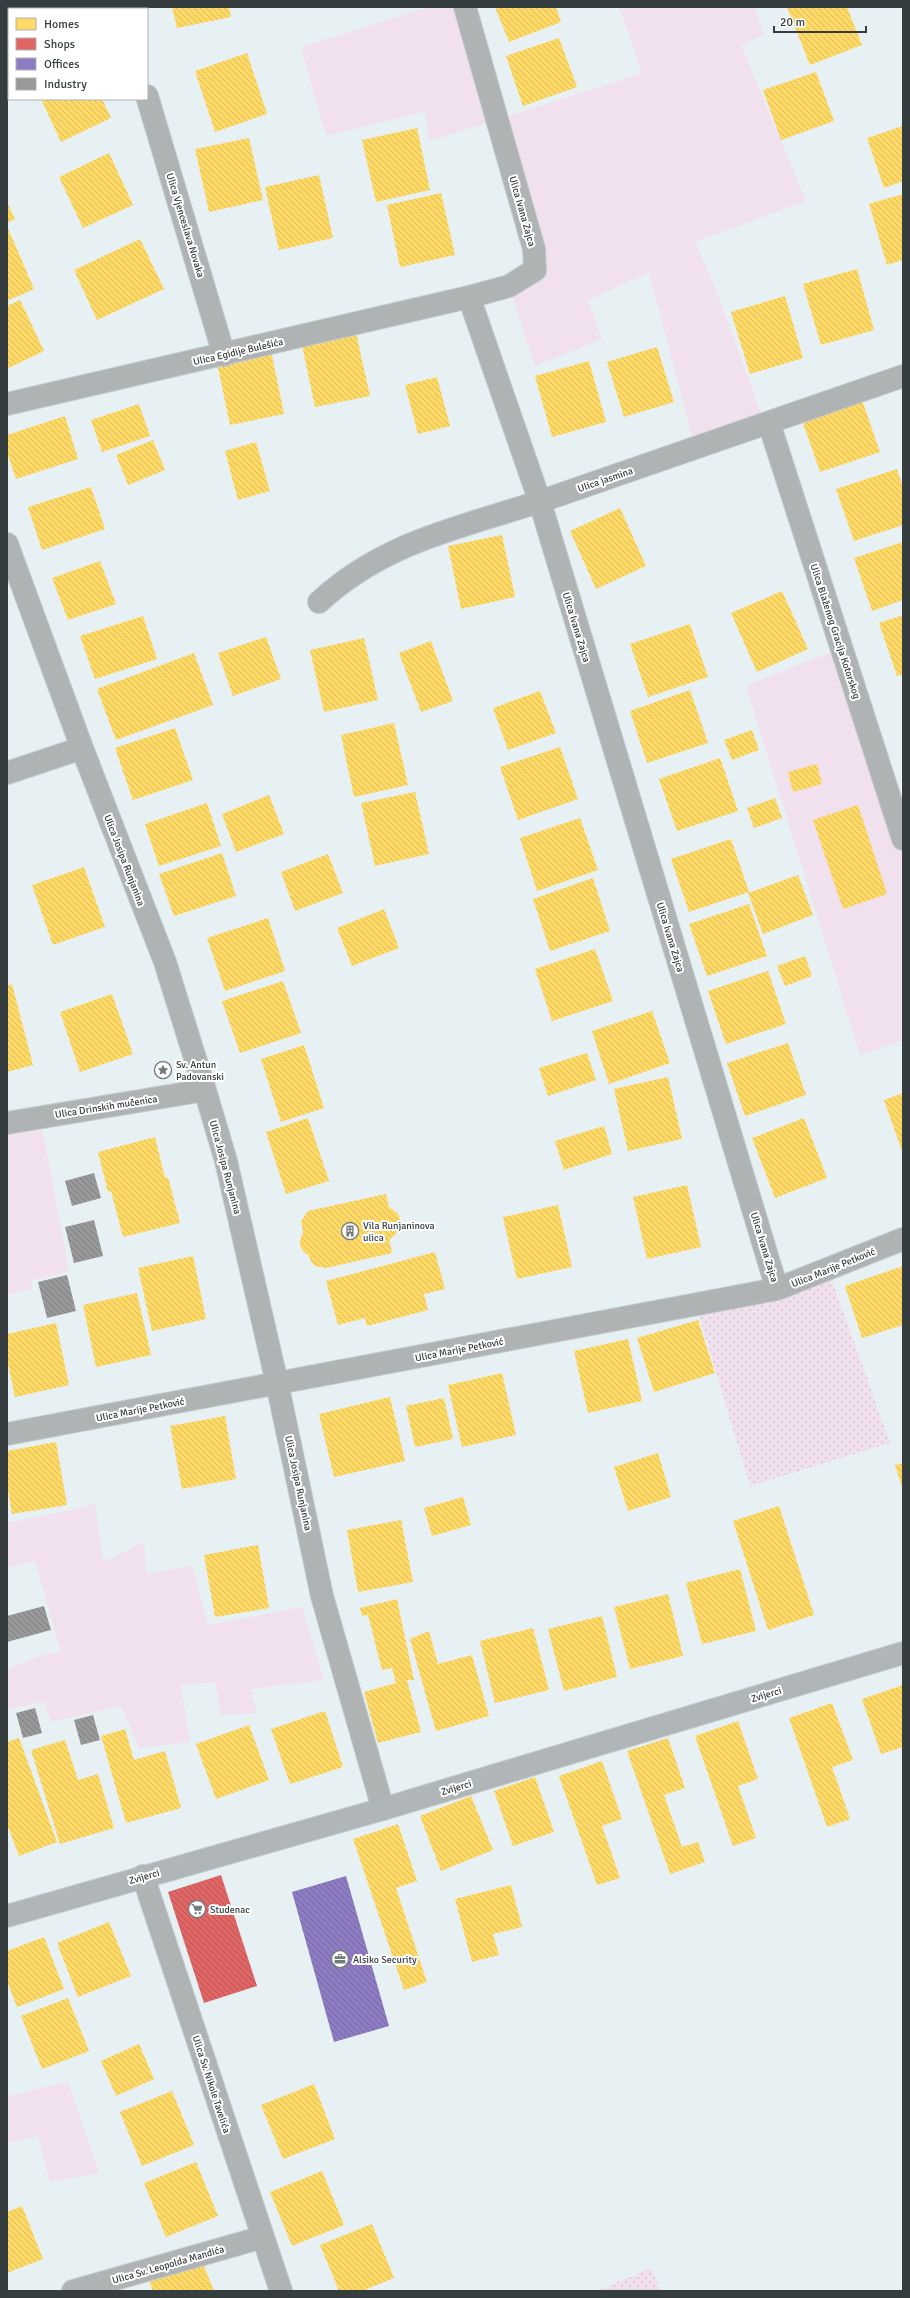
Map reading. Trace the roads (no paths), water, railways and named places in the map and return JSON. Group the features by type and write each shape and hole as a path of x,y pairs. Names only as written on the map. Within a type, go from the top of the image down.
{"main road":[{"name":"Zvijerci","path":"7,1916 143,1876 383,1809 903,1653"}],"street":[{"name":"Ulica Ivana Zajca","path":"464,7 534,249 535,270 508,286 469,297 540,502 777,1290"},
{"name":"Ulica Vjenceslava Novaka","path":"148,99 224,355"},
{"name":"Ulica Egidije Bulešića","path":"7,404 224,355 469,297"},
{"name":"Ulica jasmina","path":"319,602 341,581 386,554 434,535 540,502 903,376"},
{"name":"Ulica Blaženog Gracija Kotorskog","path":"769,423 903,839"},
{"name":"Ulica Josipa Runjanina","path":"7,544 82,748 165,962 205,1090 226,1161 277,1383 322,1596 383,1809"},
{"path":"7,773 82,748"},
{"name":"Ulica Drinskih mučenica","path":"7,1122 205,1090"},
{"name":"Ulica Marije Petković","path":"7,1434 777,1290 903,1240"},
{"name":"Ulica Sv. Nikole Tavelića","path":"143,1876 281,2291"},
{"name":"Ulica Sv. Leopolda Mandića","path":"73,2291 263,2237"}],"place":[{"name":"Sv. Antun Padovanski","path":"163,1070"},
{"name":"Vila Runjaninova ulica","path":"350,1231"},
{"name":"Studenac","path":"197,1909"},
{"name":"Alsiko Security","path":"340,1959"}]}
